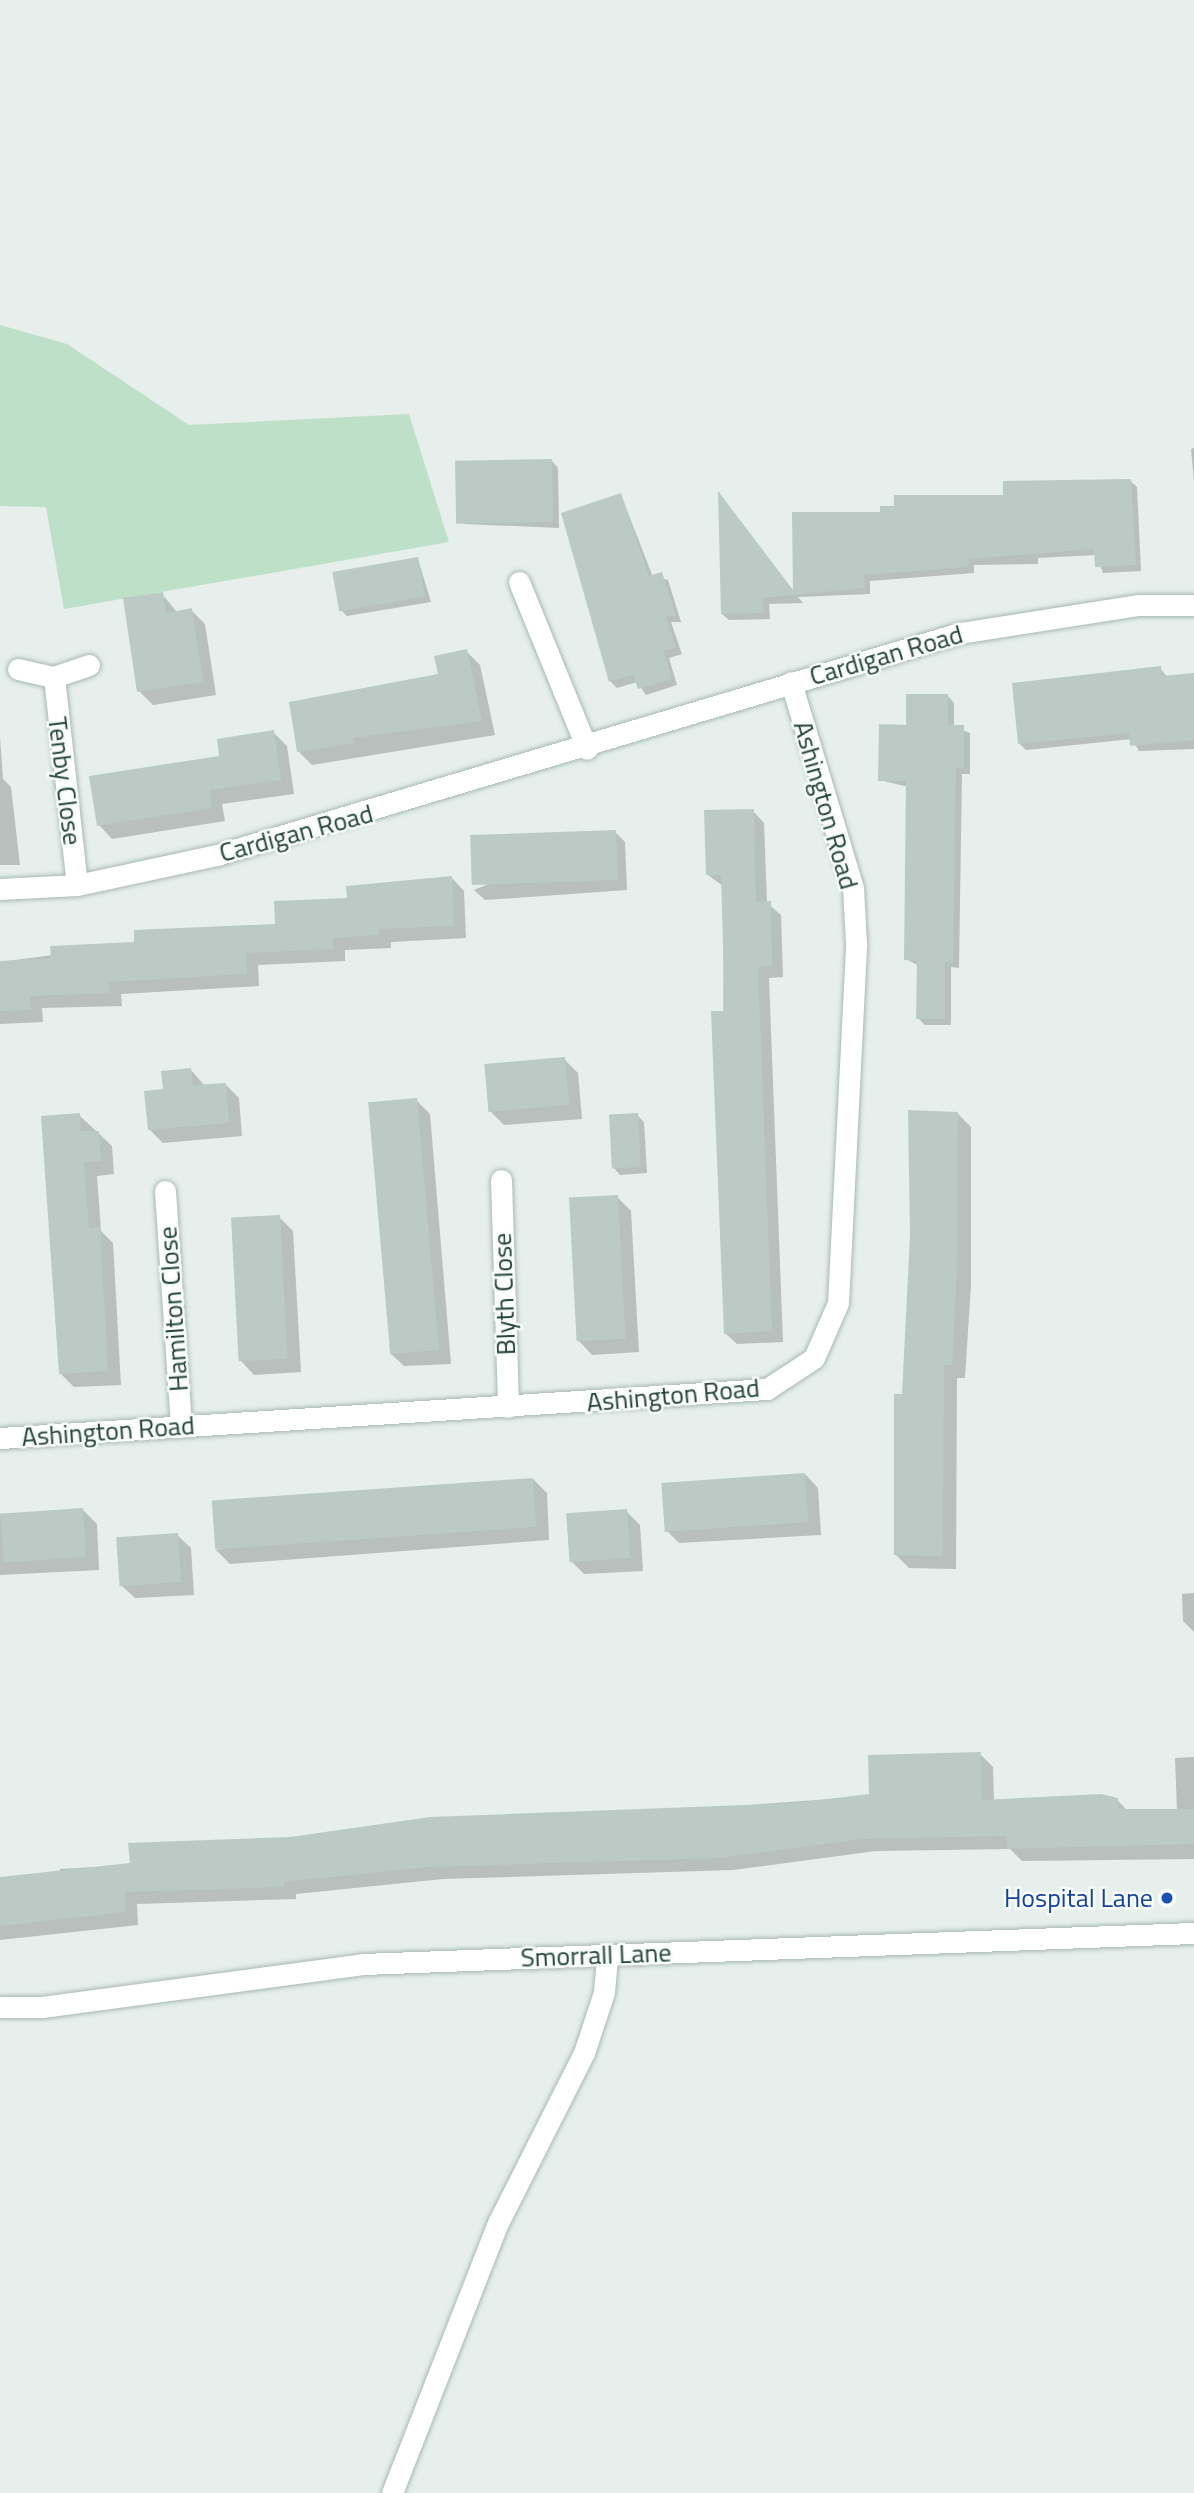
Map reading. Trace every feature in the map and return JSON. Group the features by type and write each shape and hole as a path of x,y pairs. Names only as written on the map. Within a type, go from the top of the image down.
{"street":[{"path":"519,582 587,749"},
{"name":"Cardigan Road","path":"0,889 76,885 217,855 587,749 791,682 960,633 1139,604 1194,605"},
{"path":"18,669 54,677 89,665"},
{"name":"Tenby Close","path":"54,677 76,885"},
{"name":"Ashington Road","path":"0,1438 767,1389 814,1358 834,1324 853,888 791,682"},
{"name":"Blyth Close","path":"500,1180 508,1407"},
{"name":"Hamilton Close","path":"164,1191 181,1426"},
{"name":"Smorrall Lane","path":"0,2007 42,2007 363,1964 1194,1933"},
{"path":"392,2493 498,2223 584,2053 604,1992 607,1955"}],"green space":[{"path":"0,325 67,344 189,425 409,414 449,542 64,609 46,507 0,506"}],"building":[{"path":"552,459 553,522 456,524 455,461"},
{"path":"1131,479 1136,565 1095,567 1094,549 969,559 968,567 864,575 865,588 763,598 764,613 721,614 718,491 793,590 792,512 880,512 880,506 894,506 894,495 1003,495 1003,481"},
{"path":"621,493 649,576 662,572 676,616 666,616 676,648 663,651 672,679 638,689 633,675 609,682 561,513"},
{"path":"418,557 425,596 339,611 332,572"},
{"path":"163,592 166,613 192,608 203,682 137,692 123,598"},
{"path":"467,649 482,721 353,738 354,743 297,752 289,702 438,674 434,656"},
{"path":"1161,666 1162,676 1194,673 1194,740 1130,746 1129,733 1018,744 1012,683"},
{"path":"906,694 948,694 948,725 964,725 964,768 956,768 953,962 945,962 945,1019 916,1019 917,961 904,960 906,781 878,781 879,724 906,725"},
{"path":"274,730 281,780 210,790 212,808 97,826 89,776 219,756 217,739"},
{"path":"754,809 756,902 771,901 772,966 758,967 772,1331 724,1334 711,1011 725,1011 721,875 706,875 704,810"},
{"path":"616,830 618,880 472,885 470,835"},
{"path":"452,876 454,926 379,929 379,935 333,938 333,949 246,953 247,974 109,982 110,993 30,996 31,1010 0,1011 0,961 51,958 50,946 134,942 134,930 275,924 274,901 347,898 346,886"},
{"path":"565,1057 569,1105 488,1112 484,1064"},
{"path":"191,1068 193,1085 226,1083 229,1123 148,1130 144,1091 163,1089 161,1071"},
{"path":"417,1098 439,1350 390,1354 368,1102"},
{"path":"908,1110 958,1112 957,1270 952,1365 944,1365 943,1556 894,1555 894,1394 902,1394 910,1236"},
{"path":"80,1113 81,1131 99,1131 101,1161 84,1162 89,1228 100,1227 108,1371 59,1374 41,1116"},
{"path":"638,1113 641,1167 612,1168 609,1115"},
{"path":"618,1195 626,1339 577,1341 569,1198"},
{"path":"280,1215 288,1359 239,1361 231,1218"},
{"path":"805,1473 808,1522 665,1532 661,1483"},
{"path":"533,1478 536,1527 215,1549 212,1500"},
{"path":"83,1508 86,1557 4,1563 0,1514"},
{"path":"627,1509 630,1558 570,1562 566,1513"},
{"path":"178,1533 181,1582 120,1586 116,1537"},
{"path":"981,1752 982,1800 1101,1794 1118,1798 1118,1809 1194,1809 1194,1844 1007,1849 1007,1836 862,1839 720,1858 429,1867 284,1882 284,1887 125,1892 126,1912 0,1926 0,1877 130,1863 128,1843 290,1837 430,1817 795,1803 869,1794 868,1755"}],"place":[{"name":"Hospital Lane","path":"1167,1898"}]}
